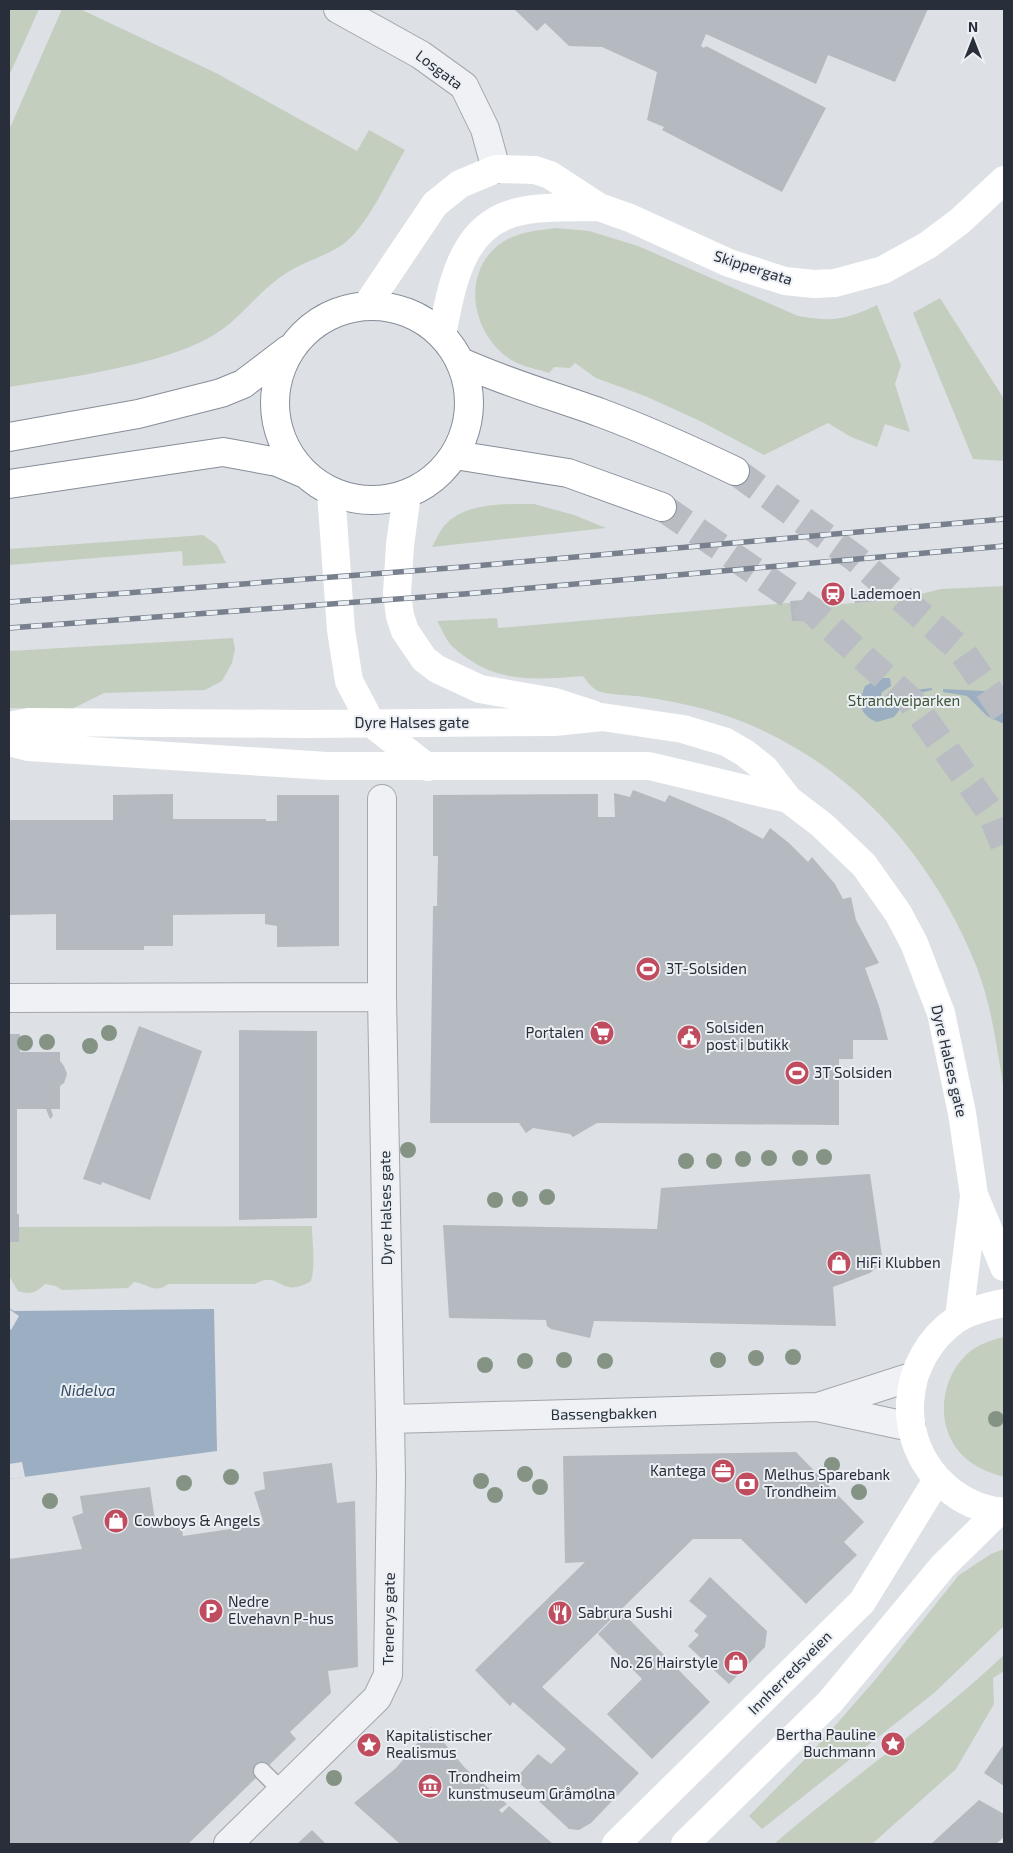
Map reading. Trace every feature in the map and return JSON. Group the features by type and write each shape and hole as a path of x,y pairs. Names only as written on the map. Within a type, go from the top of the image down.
{"main road":[{"name":"Skippergata","path":"367,305 435,204 460,184 496,170 525,169 550,175 599,207 630,218 729,263 785,281 814,284 835,282 890,266 928,245 947,231 1004,180"},
{"name":"Skippergata","path":"442,335 457,268 475,239 488,226 520,211 599,207"},
{"path":"9,484 223,452 277,462 305,474 331,492 350,498 388,499 407,494 434,479 454,455 463,438 469,410 467,381 461,362 442,335 426,322 408,312 388,307 367,305 332,313 303,334 292,347 282,364 276,383 274,403 276,423 282,442 292,459 305,474"},
{"path":"9,437 138,414 221,393 242,384 292,347"},
{"path":"461,362 502,381 600,413 654,434 735,471"},
{"path":"454,455 568,473 662,507"},
{"path":"331,492 344,660 349,681 371,723 427,767"},
{"path":"407,494 400,545 397,593 400,616 405,632 424,658 437,669 480,689 555,702 602,717"},
{"name":"Dyre Halses gate","path":"9,726 29,722 554,722 602,717 684,730 726,742 745,753 765,769 788,799 822,824 864,865 887,897 914,943 941,1013 962,1113 974,1195 1004,1267"},
{"name":"Dyre Halses gate","path":"9,742 28,747 327,766 427,767 599,764 649,766 788,799"},
{"name":"Dyre Halses gate","path":"959,1318 974,1195"},
{"path":"685,1844 830,1702 943,1566 1002,1512 962,1499 938,1480 924,1463 910,1427 909,1400 914,1376 930,1344 959,1318 982,1308 1004,1303"},
{"name":"Innherredsveien","path":"616,1844 862,1602 938,1480"}],"street":[{"name":"Losgata","path":"338,9 421,55 464,86 485,129 496,170"},
{"name":"Dyre Halses gate","path":"382,799 382,997 390,1420"},
{"path":"9,998 382,997"},
{"name":"Bassengbakken","path":"817,1407 914,1376"},
{"name":"Bassengbakken","path":"390,1420 817,1407 910,1427"},
{"name":"Trenerys gate","path":"228,1844 378,1698 388,1675 390,1420"}],"lane":[{"path":"262,1771 283,1792"}],"green space":[{"path":"9,9 39,9 9,76"},
{"path":"62,9 80,9 216,73 357,151 369,130 405,150 368,216 349,239 332,251 296,268 273,282 234,320 217,333 197,344 146,361 87,374 9,387 9,130"},
{"path":"556,228 589,231 638,246 798,316 821,319 847,317 877,305 901,365 895,384 910,432 885,424 877,447 851,437 828,423 764,455 700,421 645,396 596,378 575,363 570,368 554,367 549,373 513,361 500,351 489,338 481,323 476,307 475,291 478,275 485,260 503,242 524,233"},
{"path":"940,298 1004,399 1004,461 973,459 913,313"},
{"path":"534,504 574,515 606,528 432,547 444,526 463,512 486,506"},
{"path":"203,535 217,545 226,563 183,566 182,551 9,565 9,549"},
{"name":"Strandveiparken","path":"1004,586 1004,1090 987,998 977,968 957,924 933,882 905,844 874,808 838,777 799,750 757,728 711,711 639,696 600,692 592,687 583,676 514,677 483,668 453,647 437,621 497,618 498,628 810,601 828,605 896,600 941,589"},
{"path":"233,638 235,649 232,663 222,681 205,690 104,693 72,709 9,708 9,651"},
{"path":"312,1226 314,1261 311,1281 301,1286 286,1286 276,1281 263,1280 255,1284 168,1284 159,1288 151,1288 134,1282 128,1288 62,1290 56,1286 45,1284 36,1291 26,1293 18,1291 9,1276 9,1227"},
{"path":"1004,1337 1004,1477 977,1466 958,1450 950,1437 945,1423 944,1409 945,1394 949,1380 956,1367 966,1355 984,1343"},
{"path":"1004,1549 1004,1626 934,1693 762,1829 749,1816 811,1753 875,1680 959,1575 991,1554"},
{"path":"1004,1655 1004,1671 993,1678 994,1704 956,1769 872,1844 774,1844 919,1728"}],"water":[{"path":"881,678 890,678 891,686 882,692 880,699 882,704 886,705 914,690 932,688 932,690 911,695 894,717 877,722 863,712 861,698 865,686"},
{"path":"943,689 984,691 1004,703 1004,724 987,716 967,696 943,692"},
{"name":"Nidelva","path":"9,1308 14,1311 214,1309 217,1451 9,1479"}],"pier":[{"path":"9,1309 19,1316 11,1330 9,1328"},
{"path":"22,1462 25,1477 9,1479 9,1464"}],"building":[{"path":"514,9 928,9 895,82 828,55 816,84 706,34 701,46 704,48 706,46 826,108 782,192 662,130 664,127 647,120 657,72 602,47 569,46 545,23 537,31"},
{"path":"881,592 881,601 855,603 854,594"},
{"path":"804,600 805,621 792,621 790,601"},
{"path":"633,790 665,802 669,795 724,818 763,839 770,828 808,862 812,857 835,884 843,899 851,897 856,920 879,963 865,968 879,1006 888,1040 853,1040 853,1059 839,1059 839,1125 597,1123 573,1137 570,1134 533,1128 526,1133 519,1123 430,1123 433,906 437,906 438,856 433,856 433,795 598,794 598,817 615,817 614,793 630,797"},
{"path":"173,794 173,819 266,819 266,821 277,821 277,795 339,795 339,946 277,947 277,926 265,924 265,914 173,915 173,946 144,946 144,950 56,950 56,914 9,915 9,820 113,820 113,795"},
{"path":"139,1026 202,1051 150,1200 102,1182 101,1185 83,1179"},
{"path":"239,1030 317,1031 317,1218 239,1220"},
{"path":"9,1034 20,1034 20,1052 60,1052 60,1061 67,1074 64,1083 60,1086 60,1109 51,1109 53,1116 50,1119 46,1109 17,1109 17,1214 19,1214 19,1242 9,1242"},
{"path":"870,1174 882,1256 876,1268 870,1273 833,1287 836,1326 594,1321 590,1338 551,1329 547,1326 546,1320 449,1318 443,1225 657,1229 661,1188"},
{"path":"796,1452 864,1522 844,1542 857,1555 806,1604 741,1539 693,1539 542,1687 639,1773 591,1823 579,1830 569,1829 515,1779 538,1754 551,1764 566,1749 513,1702 510,1706 475,1670 585,1562 565,1563 563,1456"},
{"path":"332,1463 337,1503 355,1501 358,1667 328,1671 331,1693 290,1732 296,1739 188,1844 9,1844 9,1559 82,1549 72,1517 83,1513 80,1496 150,1487 156,1527 160,1526 166,1519 174,1517 181,1522 183,1536 264,1524 254,1492 265,1489 263,1472"},
{"path":"710,1577 767,1631 765,1647 729,1684 688,1646 699,1635 694,1631 707,1616 689,1601"},
{"path":"621,1611 710,1702 652,1759 607,1714 642,1679 598,1634"},
{"name":"Trondheim kunstmuseum Gråmølna","path":"431,1727 465,1768 507,1804 499,1810 502,1813 509,1806 553,1844 400,1844 354,1803 396,1768"},
{"path":"1004,1744 1004,1786 984,1773"},
{"path":"979,1800 1004,1814 1004,1837 996,1844 931,1844"},
{"path":"312,1830 326,1844 297,1844"}],"tunnel":[{"path":"735,471 855,558 961,650 1004,712"},
{"path":"662,507 814,612 911,701 991,813 1004,844"}],"railway":[{"path":"9,602 463,567 1004,519"},
{"path":"9,628 464,594 1004,546"}],"place":[{"name":"Lademoen","path":"833,594"},
{"name":"3T-Solsiden","path":"648,969"},
{"name":"Portalen","path":"602,1033"},
{"name":"Solsiden post i butikk","path":"689,1037"},
{"name":"3T Solsiden","path":"797,1073"},
{"name":"HiFi Klubben","path":"839,1263"},
{"name":"Kantega","path":"723,1471"},
{"name":"Melhus Sparebank Trondheim","path":"747,1484"},
{"name":"Cowboys & Angels","path":"116,1521"},
{"name":"Nedre Elvehavn P-hus","path":"211,1611"},
{"name":"Sabrura Sushi","path":"560,1613"},
{"name":"No. 26 Hairstyle","path":"736,1663"},
{"name":"Bertha Pauline Buchmann","path":"893,1744"},
{"name":"Kapitalistischer Realismus","path":"369,1745"},
{"name":"Trondheim kunstmuseum Gråmølna","path":"430,1786"}]}
